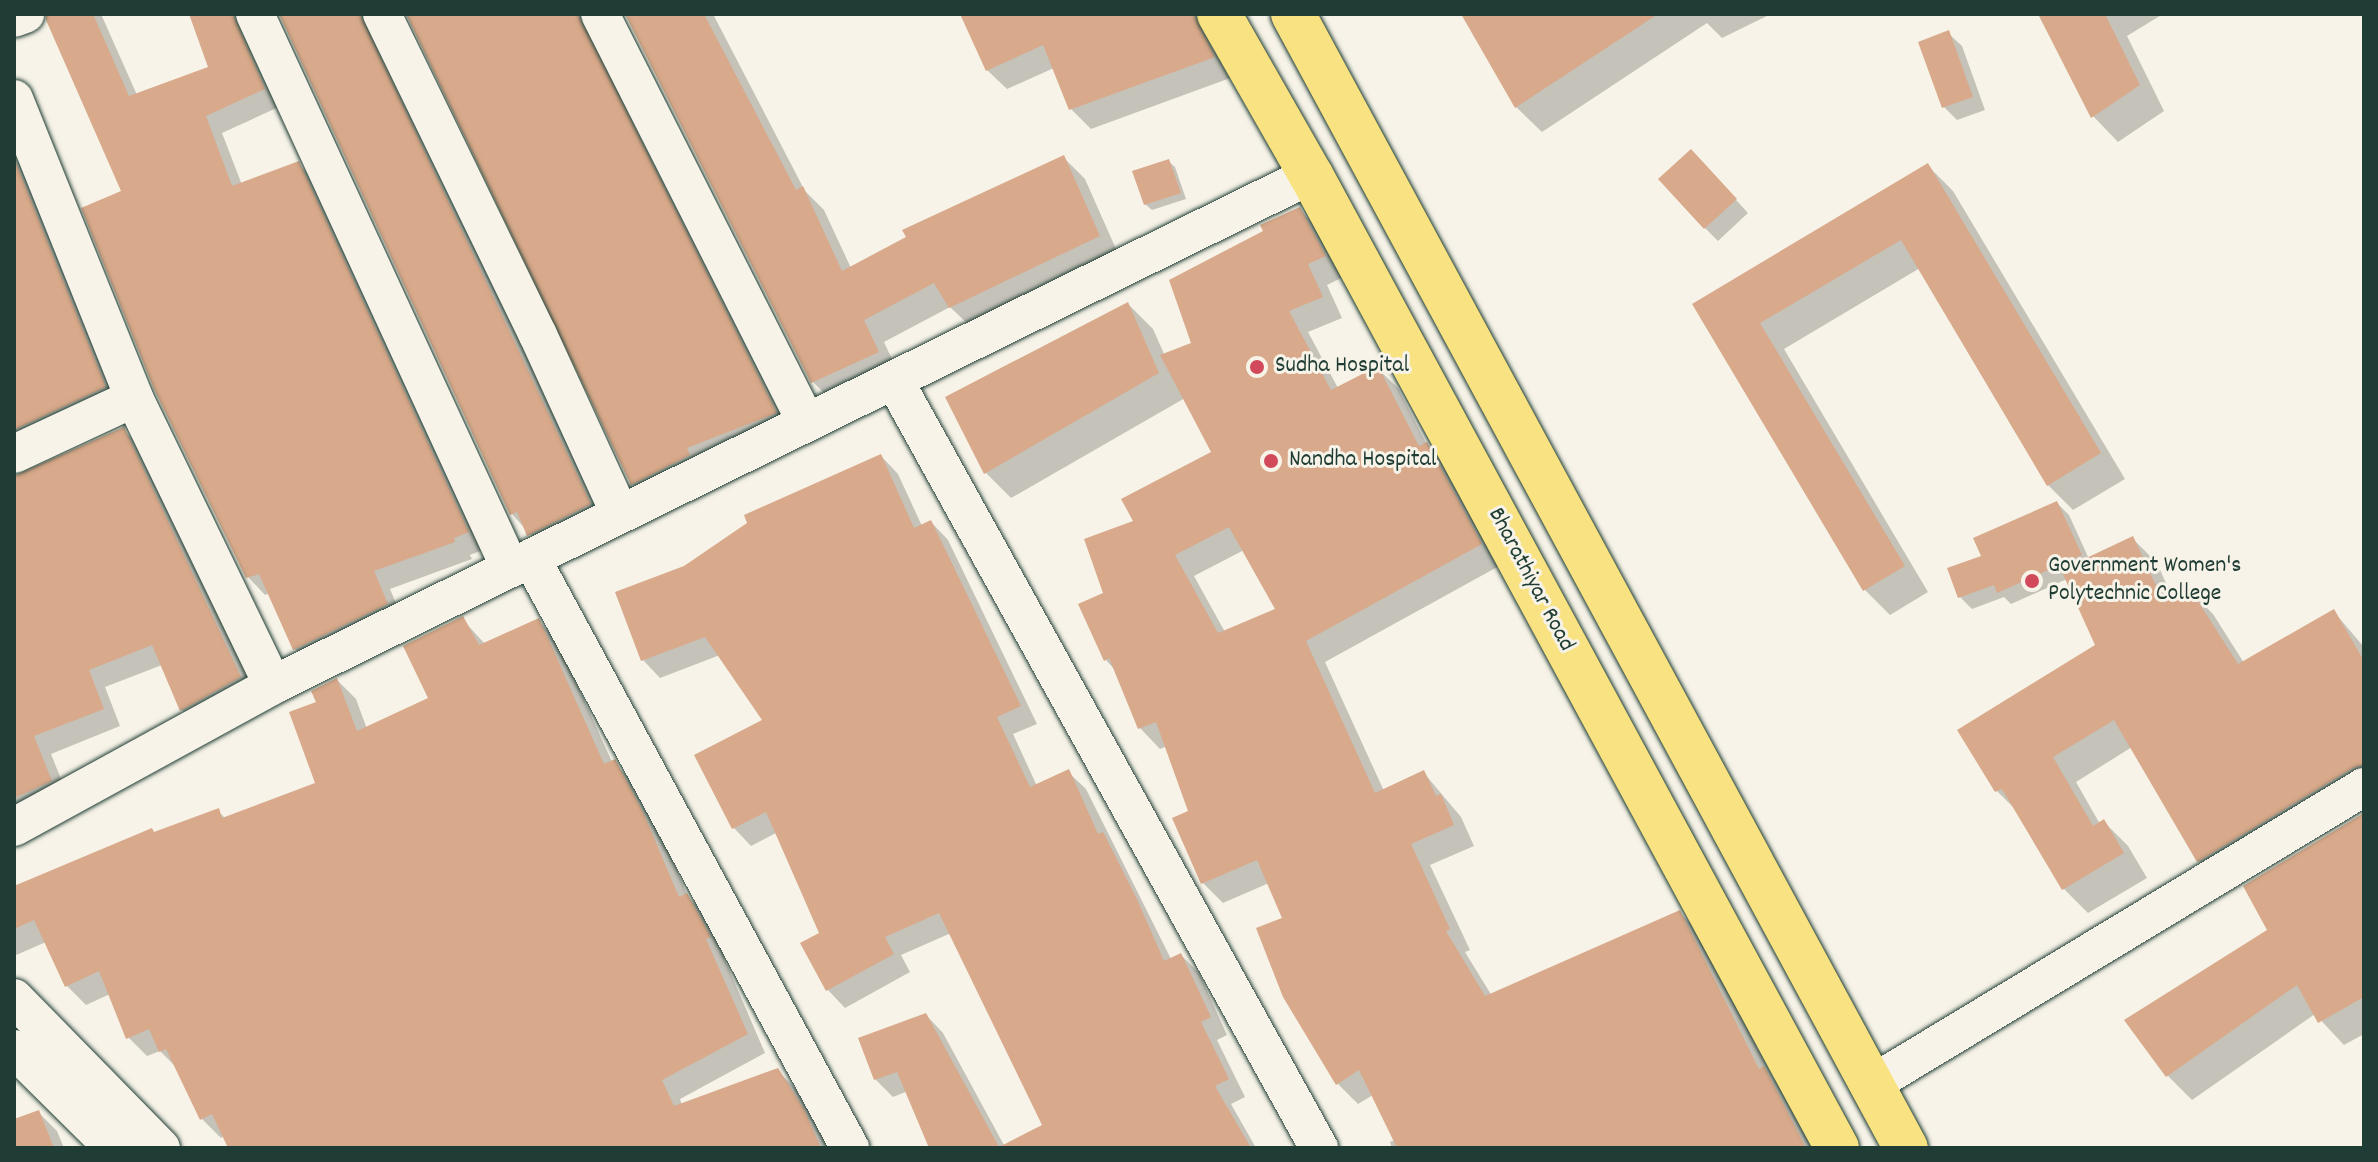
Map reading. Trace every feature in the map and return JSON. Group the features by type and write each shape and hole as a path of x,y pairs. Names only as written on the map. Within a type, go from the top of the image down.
{"main road":[{"name":"Bharathiyar Road","path":"1219,14 1311,175 1837,1148"},
{"path":"1293,14 1906,1148"}],"street":[{"path":"14,18 25,14"},
{"path":"255,14 521,563 850,1148"},
{"path":"382,14 538,335 619,512"},
{"path":"600,14 807,423"},
{"path":"14,99 134,398 273,685"},
{"path":"14,827 273,685 619,512 1311,175"},
{"path":"894,380 1319,1148"},
{"path":"14,454 134,398"},
{"path":"1872,1084 2364,787"},
{"path":"14,998 161,1148"},
{"path":"14,1049 114,1148"}],"building":[{"path":"46,14 93,14 129,96 208,67 189,14 233,14 265,89 206,116 232,186 299,161 469,532 454,538 455,542 374,571 388,604 293,650 259,574 246,578 154,389 81,208 121,191"},
{"path":"279,14 360,14 591,504 527,536 517,512 510,515"},
{"path":"406,14 578,14 777,413 687,448 690,455 631,485"},
{"path":"625,14 704,14 796,190 803,186 842,271 906,237 902,230 1064,155 1100,236 949,308 934,283 864,320 879,352 811,383"},
{"path":"960,14 1194,14 1215,57 1069,110 1043,45 986,71"},
{"path":"1461,14 1658,14 1515,108"},
{"path":"2038,14 2105,14 2140,85 2091,118"},
{"path":"1949,30 1973,97 1942,108 1918,42"},
{"path":"1691,149 1737,199 1704,229 1658,179"},
{"path":"14,158 106,387 14,430"},
{"path":"1169,159 1181,193 1144,205 1132,171"},
{"path":"1928,163 2101,453 2047,486 1901,240 1760,323 1905,566 1863,591 1692,304"},
{"path":"1300,207 1326,256 1308,264 1323,297 1289,311 1331,390 1378,366 1419,446 1427,442 1482,544 1306,641 1375,793 1424,770 1436,796 1441,794 1454,825 1411,844 1450,929 1446,931 1485,996 1680,910 1759,1069 1764,1066 1806,1148 1397,1148 1359,1070 1336,1085 1283,997 1256,928 1282,918 1257,860 1201,884 1172,818 1188,811 1156,722 1138,729 1109,658 1104,661 1078,604 1103,593 1084,539 1133,521 1121,499 1211,452 1160,355 1191,343 1169,280 1263,231 1260,225","holes":["1229,527 1275,609 1218,633 1175,555"]},
{"path":"1128,302 1159,373 984,474 945,397"},
{"path":"124,427 241,677 180,711 152,645 89,670 104,709 34,736 52,781 14,798 14,476"},
{"path":"881,454 914,528 931,520 1021,706 997,717 1030,787 1069,769 1098,834 1103,832 1136,897 1164,961 1181,953 1211,1017 1201,1022 1229,1079 1215,1086 1251,1148 929,1148 897,1072 874,1080 858,1038 926,1013 999,1147 1042,1125 939,913 885,937 894,954 826,991 800,943 819,933 766,812 732,829 694,755 762,720 705,637 641,661 615,592 684,566 747,523 744,515"},
{"path":"2057,501 2082,555 1997,593 1994,585 1958,598 1947,568 1981,556 1973,538"},
{"path":"2133,536 2164,603 2189,587 2238,664 2334,609 2364,661 2364,765 2353,768 2197,862 2114,720 2053,757 2093,826 2104,819 2124,853 2062,890 2002,789 1995,792 1957,730 2095,645 2061,570"},
{"path":"463,616 479,645 539,618 604,764 615,759 643,812 679,897 687,893 711,937 706,939 748,1034 662,1080 674,1106 778,1068 804,1109 821,1148 228,1148 212,1114 200,1120 166,1049 159,1052 149,1029 126,1039 99,971 65,987 34,920 14,929 14,886 152,828 154,832 219,808 222,818 315,783 289,712 316,702 311,691 337,678 357,731 428,698 403,646"},
{"path":"2364,813 2364,997 2318,1023 2297,985 2166,1077 2124,1020 2267,930 2243,886"},
{"path":"39,1110 54,1148 14,1148 14,1119"}],"place":[{"name":"Sudha Hospital","path":"1257,367"},
{"name":"Nandha Hospital","path":"1271,461"},
{"name":"Government Women's Polytechnic College","path":"2032,581"}]}
